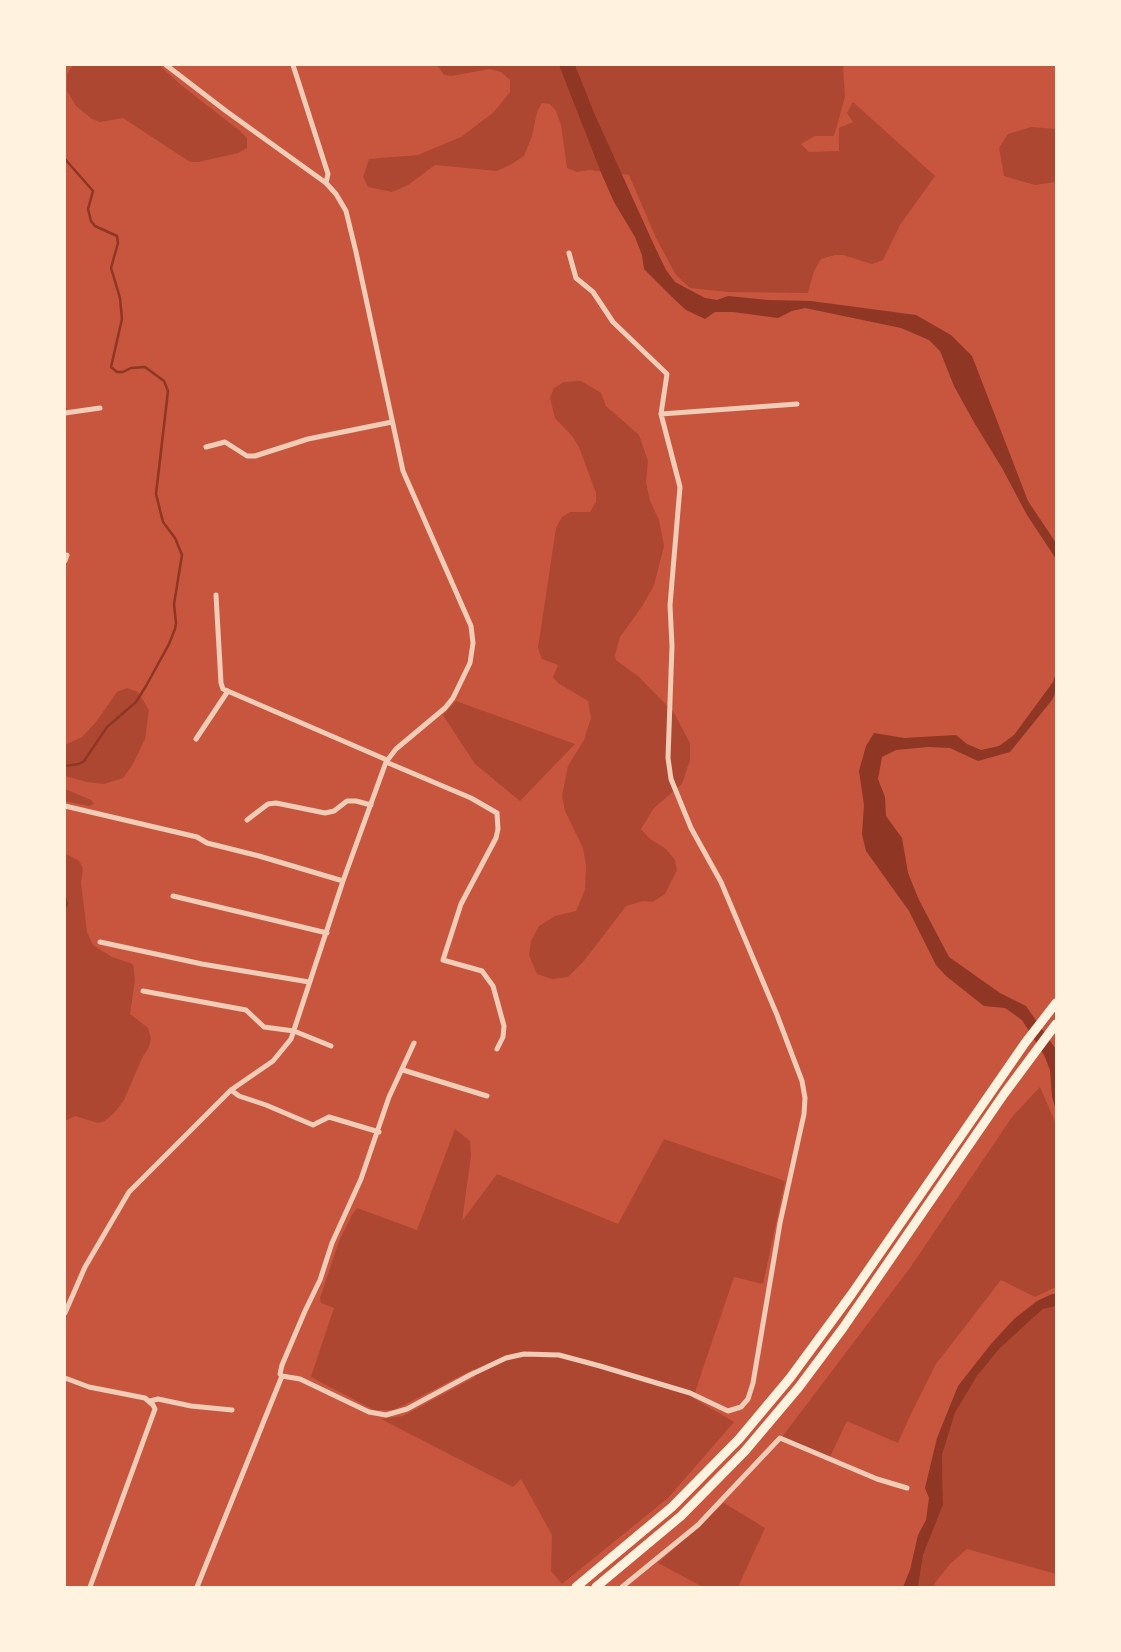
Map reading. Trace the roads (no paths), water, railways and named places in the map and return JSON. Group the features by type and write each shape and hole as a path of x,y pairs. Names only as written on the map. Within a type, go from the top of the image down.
{"highway":[{"path":"576,1587 673,1507 739,1439 790,1378 851,1295 1025,1043 1056,1003"},
{"path":"596,1587 681,1516 745,1451 799,1387 844,1328 1054,1027"}],"street":[{"path":"65,1312 85,1267 116,1210 130,1192 231,1090 282,1052 294,1031 343,881 387,761 396,749 441,712 453,698 470,663 474,643 471,626 403,471 346,211 326,183 166,65"},
{"path":"293,65 328,174 326,183"},
{"path":"282,1376 300,1379 369,1412 386,1415 407,1409 506,1358 524,1354 559,1355 590,1363 690,1393 727,1411 741,1407 748,1399 753,1383 780,1223 804,1114 805,1098 802,1081 777,1015 721,882 691,828 671,779 668,758 672,646 670,605 680,487 660,405 668,378 665,370 613,321 593,292 576,278 569,253"},
{"path":"661,414 797,404"},
{"path":"65,413 100,408"},
{"path":"206,447 225,442 247,456 255,456 308,439 392,422"},
{"path":"216,595 220,683 223,689 471,798 497,813 498,829 492,849 461,904 443,960 482,971 493,986 504,1026 503,1037 497,1049"},
{"path":"196,739 228,691"},
{"path":"247,820 268,804 276,803 325,813 334,811 347,801 370,805"},
{"path":"65,806 197,836 207,843 343,881"},
{"path":"173,896 327,933"},
{"path":"100,942 202,964 309,982"},
{"path":"143,991 246,1010 264,1027 294,1031 331,1046"},
{"path":"198,1587 282,1376 282,1365 320,1280 332,1243 361,1179 390,1097 414,1043"},
{"path":"403,1070 487,1096"},
{"path":"231,1090 239,1096 313,1125 331,1117 379,1132"},
{"path":"65,1378 89,1387 150,1401 158,1399 232,1410"},
{"path":"90,1587 136,1455 153,1417 155,1409 150,1401"},
{"path":"622,1587 698,1525 780,1438 877,1479 907,1488"}],"waterway":[{"path":"65,159 93,191 88,209 91,221 95,226 117,236 118,243 111,268 120,298 122,319 111,367 117,372 145,367 164,381 168,391 156,494 163,522 175,538 182,555 174,604 175,629 146,686 136,702 107,727 84,761 65,766"},
{"path":"65,898 65,908"}]}
